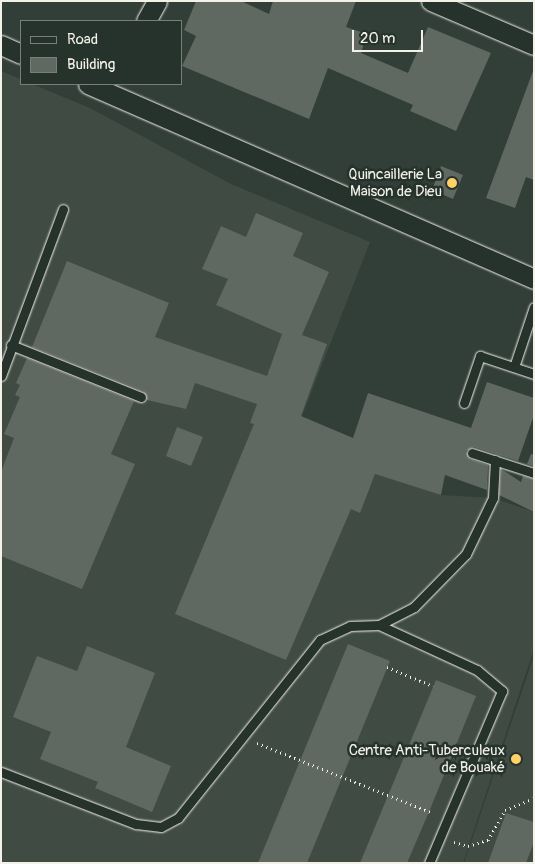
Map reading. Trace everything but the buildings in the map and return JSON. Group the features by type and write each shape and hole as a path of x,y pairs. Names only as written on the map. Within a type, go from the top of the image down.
{"street":[{"path":"147,20 157,1"},
{"path":"431,1 534,45"},
{"path":"1,45 20,54"},
{"path":"93,85 108,88 534,279"}],"lane":[{"path":"1,376 63,209"},
{"path":"514,367 534,307"},
{"path":"11,345 141,397"},
{"path":"464,403 480,356 534,374"},
{"path":"472,453 534,473"},
{"path":"2,774 136,824 161,827 178,818 320,640 350,626 379,625 414,607 466,554 494,498 495,460"},
{"path":"379,625 477,670 502,691 429,863"}],"path":[{"path":"387,667 433,686"},
{"path":"242,737 447,819"},
{"path":"439,838 468,846 488,840 505,810 534,798"}],"shaded area":[{"path":"1,71 20,79 20,85 34,85 90,108 231,184 370,242 302,416 321,456 441,495 493,498 534,512 534,649 463,863 1,863"},
{"name":"Centre Anti-Tuberculeux de Bouaké","path":"534,655 534,863 464,863"}],"place":[{"name":"Quincaillerie La Maison de Dieu","path":"452,183"},
{"name":"Centre Anti-Tuberculeux de Bouaké","path":"516,759"}]}
